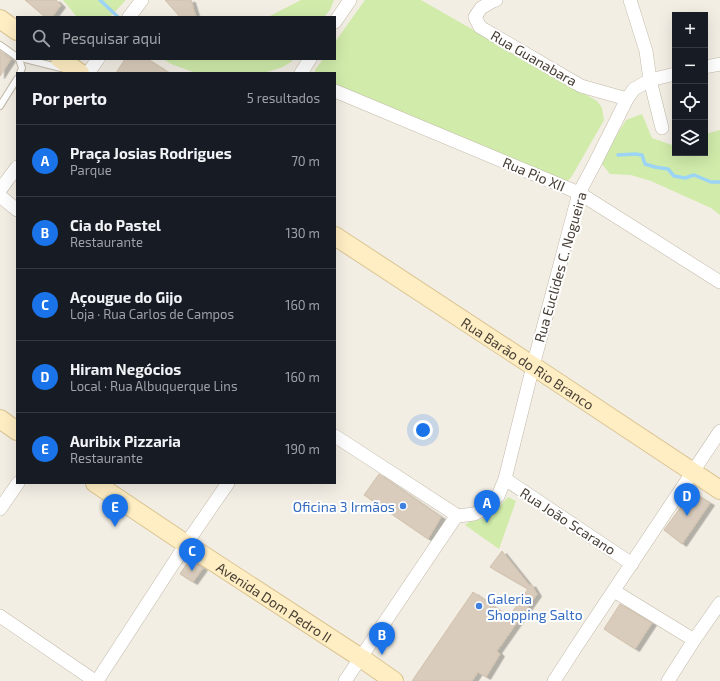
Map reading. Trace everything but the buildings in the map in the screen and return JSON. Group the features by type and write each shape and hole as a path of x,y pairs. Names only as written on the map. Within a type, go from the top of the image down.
{"main road":[{"path":"0,20 16,30"},
{"path":"62,60 80,72"},
{"name":"Rua Barão do Rio Branco","path":"336,237 720,490"},
{"path":"0,419 16,430"},
{"name":"Avenida Dom Pedro II","path":"96,484 394,681"}],"street":[{"path":"130,16 142,0"},
{"path":"336,21 350,0"},
{"name":"Rua Guanabara","path":"496,0 481,8 475,17 480,27 581,86 627,99"},
{"path":"630,0 646,51 650,80 662,128"},
{"path":"83,72 97,60"},
{"path":"302,72 309,60"},
{"path":"708,66 720,64"},
{"name":"Rua Euclides C. Nogueira","path":"458,516 474,514 486,508 498,496 505,479 579,193 627,99 634,89 650,80 672,75"},
{"name":"Rua Pio XII","path":"336,91 579,193 720,282"},
{"path":"0,190 16,168"},
{"path":"0,196 16,209"},
{"path":"554,681 720,431"},
{"path":"336,437 458,516 455,518 345,681"},
{"name":"Rua João Scarano","path":"505,479 632,564"},
{"path":"0,509 17,484"},
{"path":"0,616 96,681 227,484"},
{"path":"614,590 694,640"},
{"path":"668,681 720,603"}],"lane":[{"path":"0,45 16,56"},
{"path":"19,60 22,68 20,72"},
{"path":"29,60 78,72"},
{"path":"0,106 16,81"}],"green space":[{"path":"63,0 125,0 111,16 76,16"},
{"path":"301,0 334,0 330,10 325,16 270,16"},
{"path":"365,0 421,0 597,101 602,108 604,120 572,176 567,182 336,85 336,72 315,72 315,70 322,60 336,60 336,41"},
{"path":"165,60 293,60 284,66 267,72 193,72 171,64"},
{"path":"642,114 652,138 672,145 672,156 708,156 708,133 720,130 720,215 711,208 651,181 631,175 610,174 602,164 610,146 626,120"},
{"path":"508,497 516,501 499,549 465,525 489,516"}],"waterway":[{"path":"100,0 117,16"},
{"path":"618,155 642,155 645,164 668,169 674,176 685,178 694,175 711,182 720,182"}],"place":[{"name":"Oficina 3 Irmãos","path":"403,506"},
{"name":"Hiram Negócios","path":"687,516"},
{"name":"Praça Josias Rodrigues","path":"487,523"},
{"name":"Auribix Pizzaria","path":"115,527"},
{"name":"Açougue do Gijo","path":"192,571"},
{"name":"Galeria Shopping Salto","path":"479,606"},
{"name":"Cia do Pastel","path":"382,655"}]}
